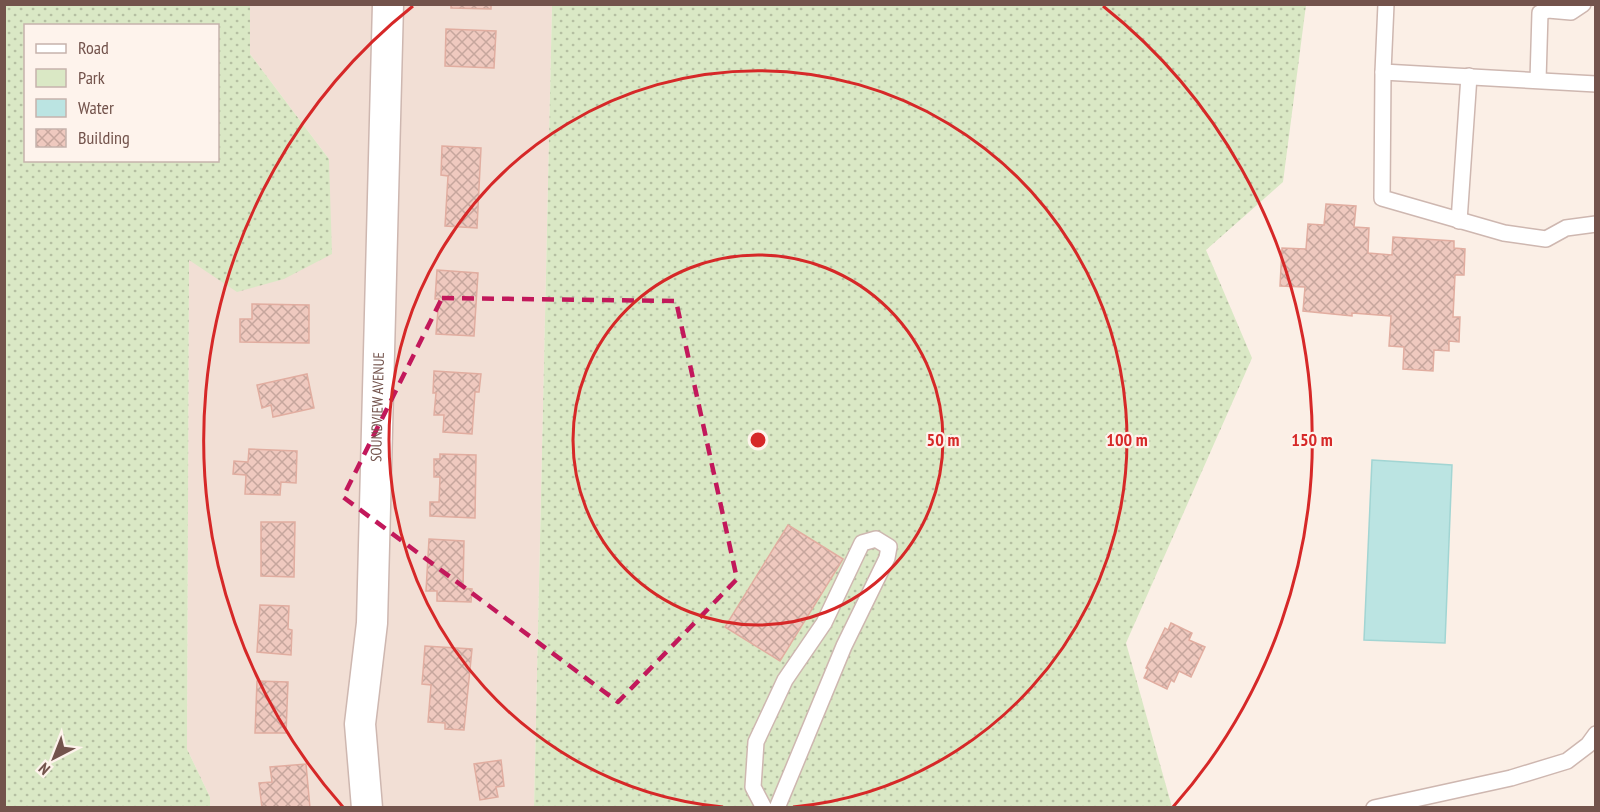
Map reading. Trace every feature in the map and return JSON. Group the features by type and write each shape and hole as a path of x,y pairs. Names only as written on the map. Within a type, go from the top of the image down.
{"street":[{"name":"SOUNDVIEW AVENUE","path":"367,807 360,724 372,623 388,4"}],"lane":[{"path":"1386,4 1383,72 1383,198 1504,234 1546,239 1566,228 1596,224"},
{"path":"1544,80 1540,13 1548,10 1571,12 1583,4"},
{"path":"1383,72 1595,84"},
{"path":"1459,221 1469,76"},
{"path":"764,807 753,787 756,742 785,680 824,623 862,543 876,539 890,547 887,558 844,646 777,807"},
{"path":"1374,807 1511,778 1567,761 1588,746 1596,734"}],"highlighted area":[{"path":"442,298 676,301 737,579 618,702 343,497"}],"shaded area":[{"path":"250,5 552,5 534,807 210,807 210,797 187,749 189,259 329,159 250,54"}],"green space":[{"path":"5,4 250,5 250,54 329,159 332,254 284,279 237,292 189,260 187,749 210,797 210,807 5,807"},
{"path":"552,5 1306,5 1283,182 1206,250 1252,358 1126,643 1172,807 534,808"}],"water":[{"path":"1372,460 1452,465 1445,643 1364,640"}],"building":[{"path":"451,4 491,4 491,9 451,8"},
{"path":"446,29 496,31 494,68 445,66"},
{"path":"442,146 481,148 477,228 445,226 448,176 441,175"},
{"path":"1326,204 1356,206 1354,227 1369,228 1368,253 1392,255 1393,237 1454,241 1454,248 1465,249 1464,275 1455,275 1453,317 1460,317 1459,342 1449,341 1449,351 1434,350 1433,371 1403,369 1404,347 1389,346 1391,316 1352,313 1352,316 1303,311 1305,287 1280,286 1282,248 1306,249 1308,224 1324,225"},
{"path":"437,270 478,273 474,336 436,334 439,299 435,299"},
{"path":"252,304 309,305 309,343 240,342 240,319 252,319"},
{"path":"434,371 481,374 479,392 475,392 472,434 443,432 444,415 434,415 436,393 433,393"},
{"path":"307,374 314,408 273,417 271,405 262,408 257,385"},
{"path":"249,449 297,451 296,483 281,482 280,495 245,494 246,475 233,474 234,461 248,462"},
{"path":"440,454 476,455 475,518 430,516 430,502 439,502 440,477 434,477 434,459 440,459"},
{"path":"261,522 295,522 294,577 261,576"},
{"path":"788,525 843,559 780,661 725,627"},
{"path":"429,539 464,541 463,588 472,589 471,602 437,601 437,591 426,591"},
{"path":"260,605 289,606 288,629 292,630 291,655 257,652"},
{"path":"1171,623 1192,633 1189,640 1205,647 1191,677 1179,671 1174,682 1171,680 1167,689 1144,678 1148,669 1146,668 1165,628 1168,630"},
{"path":"425,646 472,649 464,730 445,729 445,723 428,722 431,685 422,684"},
{"path":"257,681 288,682 286,733 255,733"},
{"path":"501,760 504,786 496,787 498,797 480,800 474,764"},
{"path":"306,764 310,808 262,808 259,783 272,782 270,767"}]}
